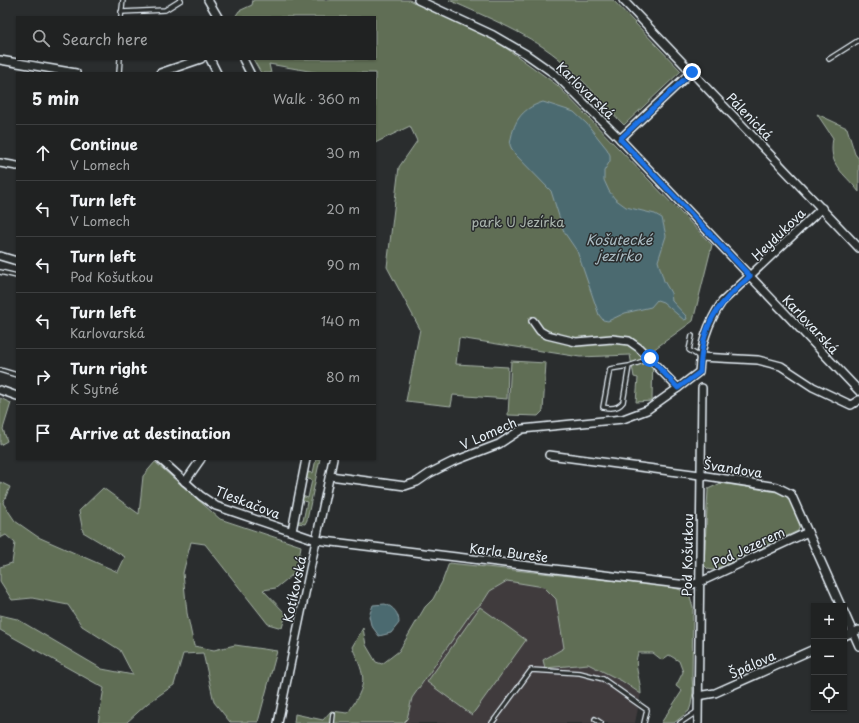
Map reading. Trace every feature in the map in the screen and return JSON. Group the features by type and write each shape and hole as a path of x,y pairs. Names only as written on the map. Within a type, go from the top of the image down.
{"street":[{"path":"208,0 217,16"},
{"name":"Karlovarská","path":"418,0 493,35 556,75 620,139 859,391"},
{"name":"Pálenická","path":"623,0 859,248"},
{"path":"0,60 70,72"},
{"path":"163,72 198,60"},
{"path":"210,60 216,72"},
{"path":"244,60 250,72"},
{"path":"620,139 692,72"},
{"path":"0,162 16,166"},
{"name":"Heydukova","path":"750,276 822,208"},
{"path":"0,256 16,261"},
{"path":"750,276 722,302 711,318 705,333 700,357 758,360 781,366 813,387 851,405 859,400"},
{"path":"533,321 540,331 547,335 576,342 612,339 629,341 650,358 678,388"},
{"name":"V Lomech","path":"330,476 406,486 417,482 430,473 452,462 499,444 522,429 624,419 647,410 700,372 700,357"},
{"name":"Pod Košutkou","path":"698,723 698,583 702,388"},
{"path":"0,390 16,396"},
{"name":"Švandova","path":"549,455 777,487 791,494 840,603"},
{"name":"Tleskačova","path":"161,460 185,482 216,506 316,540"},
{"path":"185,482 200,460"},
{"path":"292,531 306,460"},
{"name":"Kotíkovská","path":"278,723 333,460"},
{"name":"Pod Jezerem","path":"698,583 808,532"},
{"name":"Karla Bureše","path":"316,540 687,585 698,583"},
{"path":"847,617 856,631 859,646"},
{"name":"Špálova","path":"698,696 715,693 811,650"}],"lane":[{"path":"122,0 121,15 166,10 181,0"},
{"path":"829,59 859,40"},
{"path":"119,72 120,60"},
{"path":"0,272 16,276"},
{"path":"692,336 689,350 700,357"},
{"path":"629,366 623,402 620,406 614,409 603,407 610,369 629,366 650,358"},
{"path":"0,370 16,374"},
{"path":"492,723 531,670 580,673 603,679 647,710 644,723"},
{"path":"680,723 698,711"},
{"path":"332,723 333,714"},
{"path":"595,719 601,723"}],"shaded area":[{"path":"507,581 545,587 556,599 564,648 543,660 545,668 588,664 622,681 641,694 635,723 403,723 407,719 412,698 471,613 483,602 490,591"}],"green space":[{"name":"park U Jezírka","path":"253,0 409,0 495,40 557,85 712,245 693,321 653,350 652,401 636,402 638,378 634,377 630,355 580,357 459,338 456,364 508,367 507,399 453,395 451,406 406,401 420,329 387,267 399,167 417,141 410,126 376,143 376,72 314,72 269,64 271,72 260,72 254,60 376,60 376,16 236,16 239,11 252,5"},
{"path":"449,0 613,0 681,71 624,125 580,78 564,63 538,43 509,27"},
{"path":"817,114 847,128 855,154 859,159 859,192 838,168 833,156 833,138"},
{"path":"511,361 546,363 543,411 538,416 508,415"},
{"path":"0,398 11,403 3,429 7,441 0,445"},
{"path":"316,460 320,460 307,520 305,524 297,523 299,521 303,521 307,502 301,500 302,496 308,498 312,480 305,478 307,472 313,473"},
{"path":"155,462 220,519 301,546 297,571 276,588 263,590 286,614 282,628 268,624 205,544 191,542 183,573 187,613 194,646 214,650 235,645 277,651 258,722 230,722 214,702 203,653 183,654 174,685 148,703 126,723 98,723 104,688 0,630 0,615 17,619 102,669 133,675 120,650 82,626 68,605 32,598 12,600 0,581 0,567 12,563 15,543 6,535 0,538 0,482 10,487 3,503 15,521 38,537 118,572 125,557 83,532 79,511 103,488 139,514 143,476"},
{"path":"721,483 777,492 789,498 800,525 798,531 713,570 708,569 704,565 708,489"},
{"path":"449,563 672,587 689,593 693,607 693,692 689,711 674,723 661,723 682,691 676,686 683,672 679,661 669,655 662,660 653,653 638,653 636,663 641,694 622,681 588,664 545,668 543,660 564,648 556,599 544,587 507,581 490,591 483,602 471,613 412,698 407,719 403,723 294,723 295,714 323,720 331,711 348,713 362,687 363,680 360,666 352,647 363,628 366,645 376,662 382,664 399,651 425,607 433,599 442,582"},
{"path":"480,607 526,640 472,715 427,682"}],"water":[{"name":"Košutecké jezírko","path":"543,102 574,112 587,124 607,149 610,155 610,161 604,171 604,180 615,199 626,207 655,214 662,218 666,236 658,261 664,281 671,293 672,301 687,319 684,320 663,302 657,300 651,307 625,313 608,321 603,320 599,315 577,251 564,232 551,191 513,152 510,145 513,130 519,118 523,113 535,105"},
{"path":"385,604 395,611 399,623 391,633 379,636 371,625 369,616 373,605"}],"route":[{"path":"650,358 678,388 700,372 700,357 705,333 711,318 722,302 750,276 620,139 692,72"}]}
